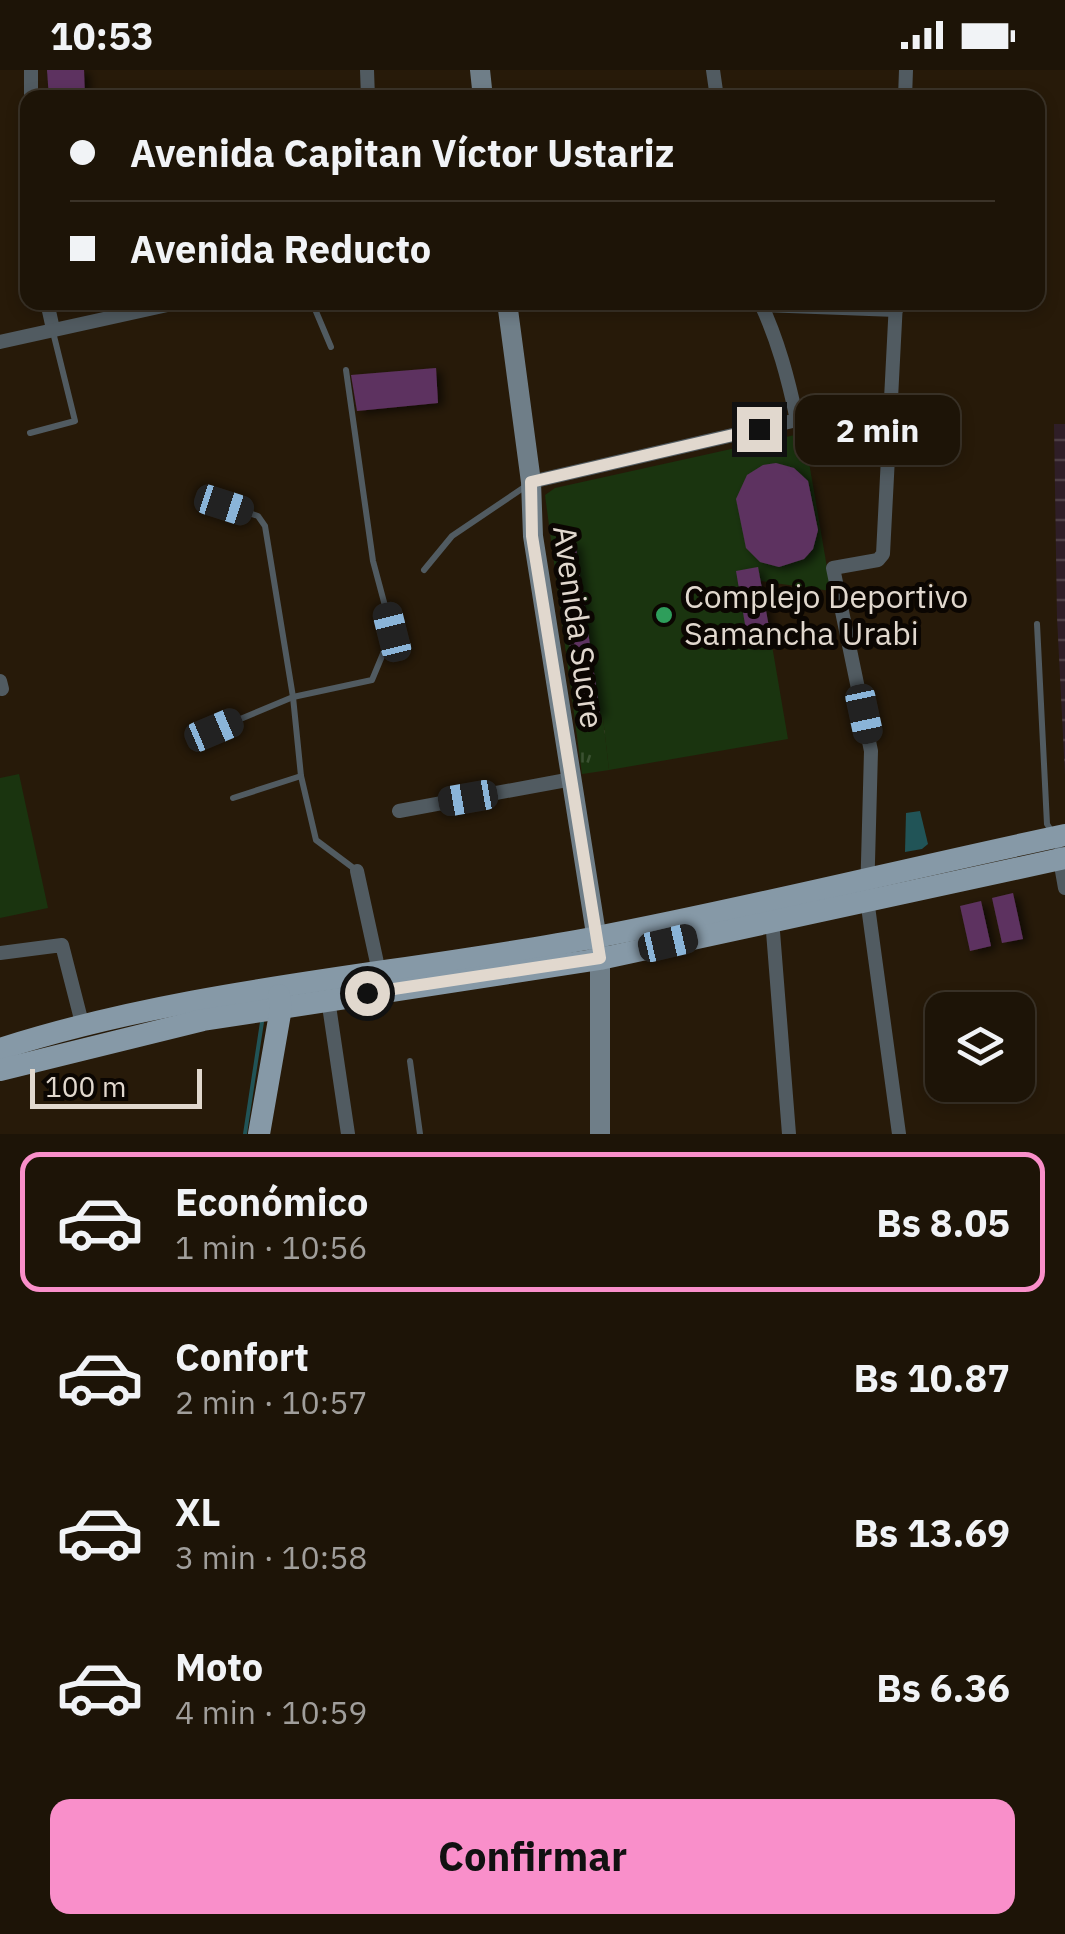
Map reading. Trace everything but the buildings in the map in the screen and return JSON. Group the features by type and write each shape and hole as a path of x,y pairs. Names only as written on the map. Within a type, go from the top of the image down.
{"main road":[{"path":"0,1070 379,972 598,948 1061,847"},
{"path":"0,1050 83,1027 280,998 328,998 772,919 866,889"},
{"path":"259,1134 280,998"}],"street":[{"path":"49,310 53,329"},
{"path":"0,342 143,310"},
{"name":"Avenida Sucre","path":"508,310 531,482 532,536 598,948 600,1134"},
{"path":"531,482 797,420 787,370 764,310"},
{"path":"896,310 883,554 878,560 833,568 871,751 866,889 899,1134"},
{"path":"399,811 572,779"},
{"path":"1061,847 1065,888"},
{"path":"357,871 379,972"},
{"path":"772,919 790,1134"},
{"path":"0,953 62,945 83,1027"},
{"path":"328,998 348,1134"}],"lane":[{"path":"315,310 331,347"},
{"path":"30,434 75,421 53,329"},
{"path":"214,730 293,697 372,680 392,632 374,561 346,370"},
{"path":"424,570 452,536 531,482"},
{"path":"224,505 258,516 264,526 293,697 301,776 316,840 357,871"},
{"path":"1037,624 1048,824 1061,847"},
{"path":"234,798 301,776"},
{"path":"410,1061 420,1134"}],"shaded area":[{"path":"1054,424 1065,424 1065,775 1057,617"}],"green space":[{"name":"Complejo Deportivo Samancha Urabi","path":"804,433 831,591 761,581 788,739 609,770 603,718 575,721 545,495 555,488"},
{"path":"603,718 609,770 582,774 575,721"},
{"path":"19,774 48,908 0,918 0,778"}],"water":[{"path":"920,811 928,844 905,852 906,813"}],"waterway":[{"path":"245,1134 262,1022"}],"place":[{"name":"Complejo Deportivo Samancha Urabi","path":"664,615"}],"route":[{"path":"367,993 600,958 532,536 531,482 759,429"}]}
